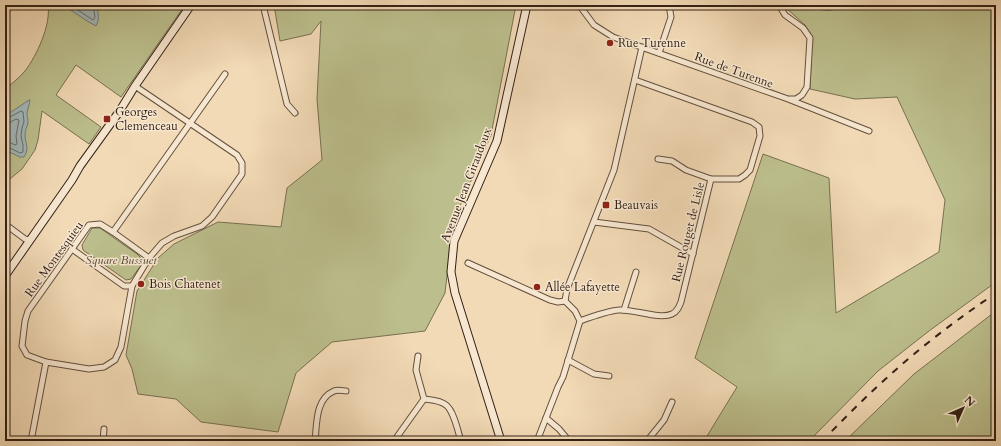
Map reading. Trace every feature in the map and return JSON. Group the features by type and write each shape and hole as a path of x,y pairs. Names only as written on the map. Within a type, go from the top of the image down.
{"street":[{"path":"5,15 9,5"},
{"path":"5,276 191,5"},
{"path":"263,5 287,104 295,113"},
{"name":"Avenue Jean Giraudoux","path":"501,441 455,293 451,272 454,241 496,141 527,5"},
{"name":"Rue de Turenne","path":"579,5 594,25 613,37 788,99 869,131"},
{"path":"658,53 671,17 669,5"},
{"path":"779,5 785,15 803,28 810,38 807,87 802,95 796,99 788,99"},
{"path":"565,301 567,289 614,170 642,47"},
{"path":"113,232 225,74"},
{"name":"Rue Rouget de Lisle","path":"580,321 617,310 662,316 672,314 678,309 711,179 739,179 745,175 750,170 760,136 759,128 752,122 635,80"},
{"path":"72,249 124,286 132,286 149,258 162,243 174,236 202,226 212,217 242,174 242,163 237,155 135,86"},
{"path":"658,159 672,161 686,170 711,179"},
{"path":"594,222 648,230 692,254"},
{"path":"5,224 26,239 30,240"},
{"name":"Rue Montesquieu","path":"132,286 121,347 115,360 104,367 90,369 46,362 27,355 22,346 25,321 28,311 89,225 100,224 149,258"},
{"path":"468,263 550,300 558,302 565,301"},
{"path":"624,310 636,272"},
{"path":"537,441 563,377 580,321 565,301"},
{"path":"418,356 416,370 424,399"},
{"path":"568,360 594,374 609,376"},
{"path":"31,441 46,362"},
{"path":"315,441 319,410 326,396 335,390 346,391"},
{"path":"394,441 424,399"},
{"path":"424,399 433,400 446,405 452,412 460,441"},
{"path":"647,441 664,420 672,402"},
{"path":"546,418 559,429 569,441"},
{"path":"104,429 104,441"}],"green space":[{"path":"48,5 185,5 121,97 76,65 56,95 101,127 89,144 42,111 35,150 22,169 5,183 5,90 25,71 34,57 45,30"},
{"path":"274,5 516,5 491,135 453,222 445,293 425,331 332,342 296,373 278,432 201,422 176,399 138,394 132,369 126,355 137,291 158,258 174,244 218,222 281,227 287,188 322,160 317,99 321,21 311,34 280,41"},
{"path":"784,5 996,5 996,282 929,331 878,371 809,441 704,441 737,387 695,358 763,154 829,178 836,313 939,252 945,200 897,97 855,99 810,89 812,36 805,25"},
{"name":"Square Bussuet","path":"92,228 100,228 141,258 142,264 131,279 126,280 83,250 82,245"},
{"path":"996,311 996,441 845,441 914,374"}],"water":[{"path":"63,5 97,5 98,18 96,26 87,21"},
{"path":"808,5 844,5 839,8 826,10"},
{"path":"29,100 27,113 28,123 25,135 27,151 24,157 20,157 5,150 5,116"}],"railway":[{"path":"822,441 864,399 915,353 968,312 996,293"}],"place":[{"name":"Rue Turenne","path":"610,43"},
{"name":"Georges Clemenceau","path":"107,119"},
{"name":"Beauvais","path":"606,205"},
{"name":"Bois Chatenet","path":"141,284"},
{"name":"Allée Lafayette","path":"537,287"}]}
